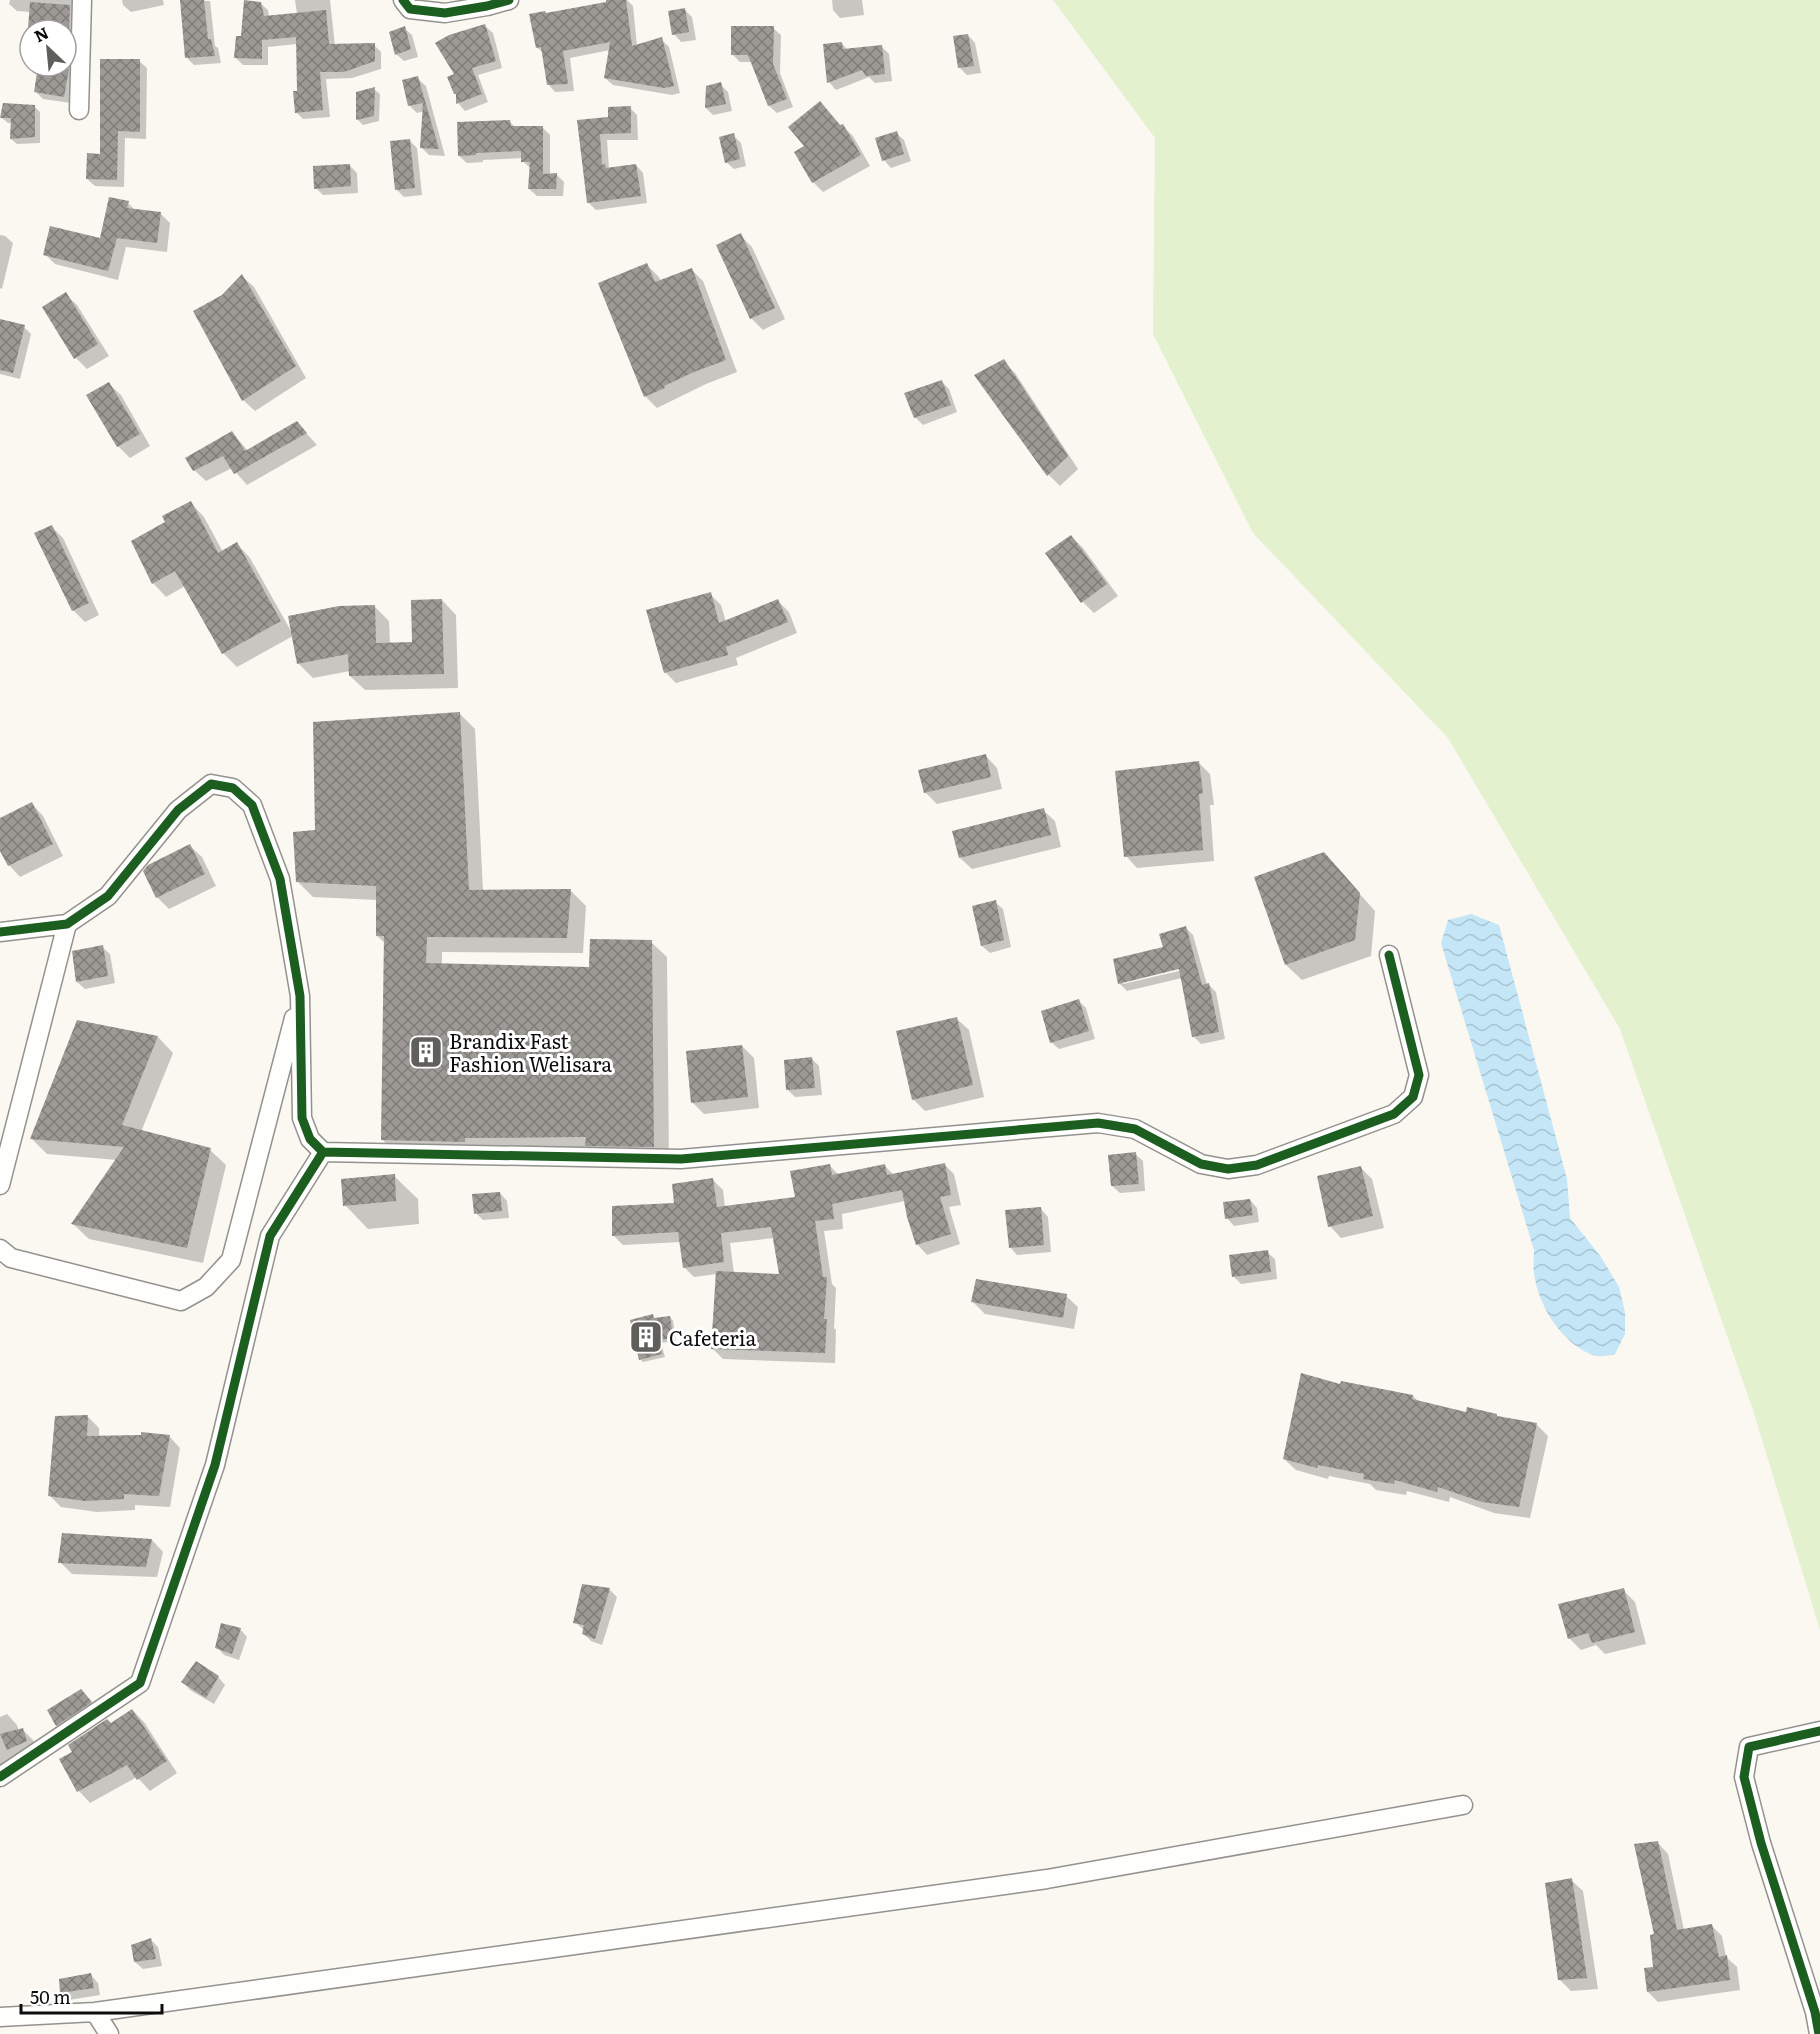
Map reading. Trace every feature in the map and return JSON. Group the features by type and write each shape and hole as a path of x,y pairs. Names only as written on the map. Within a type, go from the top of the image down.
{"street":[{"path":"79,110 82,0"},
{"path":"403,0 410,9 445,13 509,0"},
{"path":"0,932 67,924 108,896 178,810 211,784 233,788 252,805 280,879 300,996 302,1118 310,1139 322,1152 681,1159 1098,1122 1135,1129 1202,1164 1228,1169 1257,1165 1394,1114 1413,1097 1419,1075 1389,955"},
{"path":"0,1185 67,924"},
{"path":"0,1249 11,1258 181,1301 206,1287 231,1260 300,996"},
{"path":"0,1777 140,1683 215,1465 270,1236 322,1152"},
{"path":"1819,2034 1815,2012 1761,1843 1744,1777 1749,1746 1820,1731"},
{"path":"0,2017 95,2012 1047,1879 1463,1805"},
{"path":"95,2012 109,2034"}],"green space":[{"path":"1053,0 1820,0 1820,1630 1753,1410 1620,1029 1448,738 1253,533 1153,334 1155,138"}],"water":[{"path":"1471,914 1499,925 1567,1179 1570,1218 1601,1257 1619,1287 1625,1312 1625,1334 1615,1354 1596,1356 1573,1343 1554,1323 1536,1286 1534,1250 1441,943 1448,920"}],"building":[{"path":"180,0 204,0 208,39 211,39 215,56 185,58"},
{"path":"244,0 261,2 264,16 326,10 329,44 375,43 375,61 344,72 320,72 323,110 295,113 293,91 297,91 296,37 262,40 262,59 234,58 236,36 241,36"},
{"path":"606,0 626,0 632,46 662,37 674,86 664,88 604,78 610,42 563,51 568,84 547,85 541,47 536,48 529,14 545,11 546,13 606,2"},
{"path":"30,2 70,5 70,18 29,18"},
{"path":"685,8 689,32 672,35 668,11"},
{"path":"485,24 496,61 472,68 482,94 456,104 456,94 447,77 454,74 435,43 449,35"},
{"path":"405,26 411,49 395,55 389,32"},
{"path":"731,26 774,26 773,64 787,99 768,106 748,55 731,55"},
{"path":"968,34 974,66 958,68 953,36"},
{"path":"842,42 843,49 882,45 885,74 866,76 862,70 827,83 823,44"},
{"path":"100,59 140,59 140,132 118,131 117,180 86,179 87,153 100,154"},
{"path":"418,76 439,149 420,148 423,103 408,106 402,80"},
{"path":"36,78 67,78 64,97 34,92"},
{"path":"721,82 726,104 705,108 706,86"},
{"path":"375,87 374,116 356,120 356,92"},
{"path":"820,101 840,125 843,124 861,155 812,183 794,152 804,146 788,127"},
{"path":"3,103 35,105 35,137 10,139 11,118 0,118"},
{"path":"631,106 631,133 600,134 602,165 605,164 606,168 636,164 641,196 587,203 577,120 608,117 608,107"},
{"path":"510,120 511,126 543,126 543,174 557,173 556,189 528,189 530,162 521,162 521,151 458,156 457,122"},
{"path":"897,131 904,154 882,161 875,138"},
{"path":"734,133 740,159 725,163 719,137"},
{"path":"410,139 415,188 395,190 390,141"},
{"path":"350,164 351,186 314,189 313,166"},
{"path":"109,197 129,201 127,208 161,212 157,243 117,238 108,271 43,255 50,226 100,238"},
{"path":"741,233 775,308 750,319 716,245"},
{"path":"647,263 655,282 692,268 726,360 694,372 644,397 598,283"},
{"path":"242,274 296,366 242,401 193,311 222,295"},
{"path":"66,292 98,344 74,359 42,307"},
{"path":"0,319 25,325 13,373 0,370"},
{"path":"1004,359 1068,456 1047,476 974,375"},
{"path":"942,380 951,405 914,418 904,393"},
{"path":"109,382 140,434 117,447 86,395"},
{"path":"297,421 307,433 234,474 223,456 193,471 185,458 232,431 245,451"},
{"path":"191,501 218,553 237,542 281,621 222,654 175,571 152,584 131,541 165,522 162,516"},
{"path":"52,525 89,603 72,611 34,533"},
{"path":"1071,535 1107,584 1081,603 1045,553"},
{"path":"711,592 719,623 778,599 788,622 726,647 728,655 664,673 646,610"},
{"path":"442,599 444,674 349,676 348,654 297,664 288,616 339,606 375,605 376,643 412,642 411,600"},
{"path":"460,712 469,890 571,889 567,938 427,937 426,963 589,967 590,939 652,940 654,1147 585,1146 586,1137 465,1138 465,1142 381,1140 384,936 376,936 376,886 296,882 293,832 315,830 313,722"},
{"path":"986,754 991,777 924,793 918,770"},
{"path":"1199,761 1203,793 1199,794 1203,850 1124,857 1115,771"},
{"path":"32,802 53,844 8,866 0,851 0,818"},
{"path":"1044,808 1051,835 959,858 952,831"},
{"path":"190,844 205,874 156,898 143,871 148,865"},
{"path":"1324,852 1360,893 1355,940 1285,965 1254,877"},
{"path":"996,900 1004,940 981,946 972,906"},
{"path":"1186,926 1202,985 1209,983 1219,1032 1192,1037 1179,969 1118,984 1113,959 1163,947 1159,934"},
{"path":"103,945 108,976 76,982 72,951"},
{"path":"1079,999 1089,1031 1050,1043 1041,1011"},
{"path":"957,1017 973,1085 912,1100 896,1031"},
{"path":"77,1020 158,1036 122,1125 211,1148 187,1248 71,1224 124,1147 30,1139"},
{"path":"742,1045 748,1097 691,1103 686,1051"},
{"path":"812,1057 815,1088 786,1090 784,1060"},
{"path":"1136,1152 1139,1184 1111,1186 1108,1155"},
{"path":"945,1163 951,1195 940,1197 951,1234 916,1245 907,1217 902,1190 832,1204 834,1219 815,1221 823,1277 827,1277 824,1319 827,1319 825,1353 711,1349 716,1271 779,1274 771,1227 721,1233 724,1262 683,1268 678,1232 612,1236 612,1206 674,1203 672,1184 713,1178 717,1207 795,1197 790,1171 830,1164 832,1175 885,1164 887,1175"},
{"path":"1361,1166 1373,1216 1328,1227 1317,1176"},
{"path":"395,1174 396,1201 343,1206 341,1179"},
{"path":"500,1192 502,1211 474,1214 472,1194"},
{"path":"1250,1199 1253,1215 1225,1219 1223,1202"},
{"path":"1041,1207 1044,1245 1009,1248 1005,1210"},
{"path":"1268,1250 1271,1272 1232,1277 1229,1255"},
{"path":"976,1279 1067,1294 1063,1318 971,1302"},
{"name":"Cafeteria","path":"653,1314 654,1318 670,1316 673,1338 659,1340 662,1354 639,1360 630,1320"},
{"path":"1301,1373 1340,1384 1341,1381 1413,1395 1412,1399 1466,1412 1467,1407 1497,1414 1497,1416 1537,1423 1519,1507 1482,1502 1438,1487 1437,1492 1395,1480 1394,1484 1363,1479 1364,1474 1318,1465 1317,1468 1283,1459"},
{"path":"88,1415 87,1436 141,1435 141,1432 170,1435 159,1496 124,1494 124,1499 85,1501 48,1496 55,1416"},
{"path":"62,1533 152,1539 146,1567 58,1563"},
{"path":"582,1584 610,1588 595,1639 582,1634 584,1625 573,1623"},
{"path":"1624,1588 1635,1632 1592,1643 1588,1633 1568,1639 1558,1604"},
{"path":"221,1623 241,1628 232,1654 215,1648"},
{"path":"196,1661 219,1676 206,1698 181,1682"},
{"path":"81,1689 92,1702 56,1726 47,1710"},
{"path":"132,1709 167,1761 137,1780 127,1765 77,1792 59,1759 72,1752 68,1745 107,1719 111,1723"},
{"path":"23,1728 27,1741 7,1750 0,1734"},
{"path":"1658,1841 1677,1930 1712,1924 1719,1957 1727,1955 1730,1980 1647,1992 1644,1968 1653,1967 1650,1935 1654,1934 1634,1844"},
{"path":"1572,1878 1587,1978 1558,1980 1545,1883"},
{"path":"151,1938 156,1959 134,1962 131,1945"},
{"path":"91,1973 94,1988 60,1993 59,1979"}],"cycle path":[{"path":"403,0 410,9 445,13 509,0"},
{"path":"0,932 67,924 108,896 178,810 211,784 233,788 252,805 280,879 300,996 302,1118 310,1139 323,1152 681,1159 1098,1123 1135,1129 1201,1164 1228,1169 1257,1165 1394,1114 1413,1097 1419,1075 1389,955"},
{"path":"0,1777 140,1683 215,1465 270,1236 323,1152"},
{"path":"1819,2034 1815,2012 1761,1843 1744,1777 1749,1747 1820,1731"}],"place":[{"name":"Brandix Fast Fashion Welisara","path":"426,1052"},
{"name":"Cafeteria","path":"646,1337"}]}
